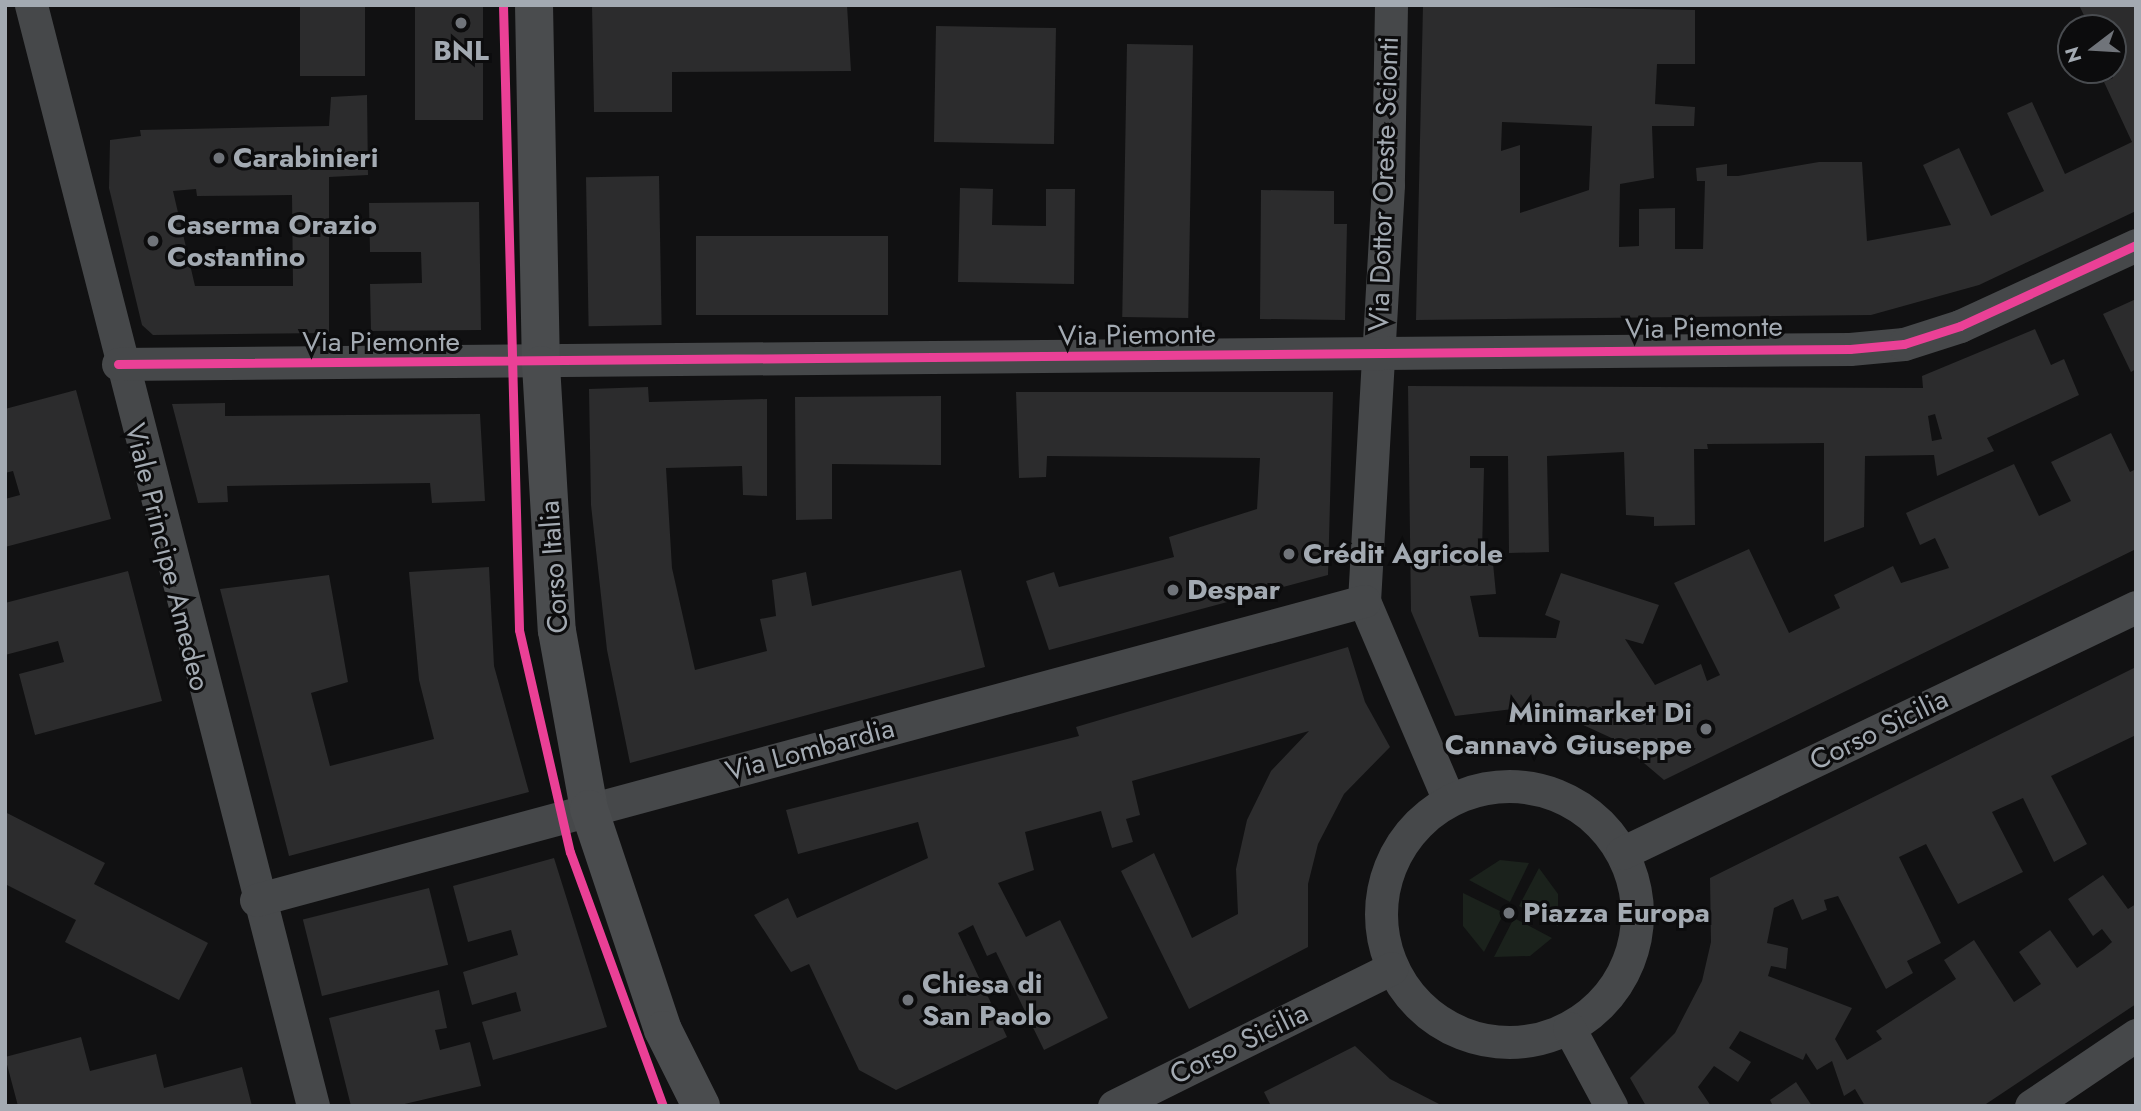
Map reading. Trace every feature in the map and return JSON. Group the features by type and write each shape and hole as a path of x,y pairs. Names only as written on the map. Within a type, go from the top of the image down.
{"street":[{"name":"Viale Principe Amedeo","path":"31,5 118,364 256,900 313,1106"},
{"name":"Corso Italia","path":"534,5 541,365 557,631 589,809 663,1030 701,1106"},
{"name":"Via Dottor Oreste Scionti","path":"1391,5 1378,355 1364,601 1449,800"},
{"name":"Via Piemonte","path":"118,364 541,365 1378,355 1904,344 1960,326 2136,244"},
{"name":"Via Lombardia","path":"256,900 1364,601"},
{"name":"Corso Sicilia","path":"1622,853 2136,607"},
{"path":"1502,786 1546,791 1576,805 1622,853 1635,895 1632,952 1611,992 1569,1028 1502,1043 1468,1037 1436,1021 1392,968 1380,914 1392,860 1407,835 1449,800 1502,786"},
{"name":"Corso Sicilia","path":"1114,1106 1392,968"},
{"path":"1569,1028 1608,1100"},
{"path":"2031,1106 2136,1035"}],"shaded area":[{"path":"1500,860 1529,863 1510,902 1469,880"},
{"path":"1539,868 1558,894 1558,926 1519,906"},
{"path":"1463,893 1504,913 1484,952 1463,926"},
{"path":"1514,918 1552,938 1530,956 1494,957"}],"building":[{"path":"300,5 365,5 365,76 300,76"},
{"path":"415,5 483,5 483,120 415,120"},
{"path":"592,5 847,5 851,71 672,72 672,112 594,112"},
{"path":"1423,5 1695,10 1695,64 1657,64 1655,104 1695,107 1694,126 1652,126 1654,178 1620,184 1619,247 1639,246 1639,209 1675,208 1675,249 1703,249 1705,181 1697,181 1696,168 1727,164 1727,176 1738,176 1819,162 1862,162 1867,241 1951,225 1923,165 1959,148 1991,216 2044,191 2007,113 2032,102 2065,174 2132,142 2105,84 2127,84 2127,14 2083,14 2079,5 2136,5 2136,211 1979,285 1871,315 1416,320","holes":["1502,122 1592,126 1589,190 1520,213 1520,145 1501,151"]},
{"path":"936,26 1056,28 1054,144 934,142"},
{"path":"1127,44 1193,45 1188,318 1122,317"},
{"name":"Caserma Orazio Costantino","path":"367,95 368,175 329,177 329,333 153,335 142,325 109,188 110,140 141,136 140,130 329,126 331,97","holes":["196,189 197,196 292,195 293,286 195,286 173,191"]},
{"path":"659,176 662,325 589,326 586,177"},
{"path":"960,188 993,189 992,225 1046,226 1046,189 1075,189 1074,284 958,282"},
{"path":"1261,190 1334,191 1334,224 1347,224 1345,320 1260,319"},
{"path":"479,202 481,330 371,331 370,284 422,283 421,252 370,252 369,203"},
{"path":"696,236 888,236 888,315 696,315"},
{"path":"2136,299 2136,369 2131,372 2103,314"},
{"path":"2035,329 2051,365 2064,359 2079,395 1987,438 1994,451 1937,476 1934,455 1865,456 1864,527 1824,542 1824,443 1707,444 1708,449 1694,449 1695,525 1654,526 1654,517 1626,515 1624,452 1547,456 1549,552 1509,553 1508,456 1470,456 1470,468 1484,468 1482,553 1492,553 1496,594 1470,596 1479,637 1556,638 1560,621 1545,615 1561,573 1659,605 1643,644 1625,639 1655,685 1701,664 1707,681 1720,675 1674,583 1749,549 1789,633 1840,608 1834,595 1893,566 1901,583 1949,568 1935,538 1920,545 1906,513 2014,464 2039,516 2071,501 2051,462 2111,433 2130,472 2136,469 2136,549 1664,780 1618,741 1568,718 1513,709 1455,716 1411,611 1408,386 1923,388 1922,376","holes":["1935,414 1942,439 1932,441 1928,416"]},
{"path":"648,387 649,402 767,399 767,496 743,495 742,466 666,468 672,568 695,670 767,651 760,619 776,616 772,580 806,572 812,606 961,570 985,667 630,763 607,650 591,505 589,389"},
{"path":"76,390 111,519 5,547 5,499 20,495 13,471 5,473 5,409"},
{"path":"1016,392 1333,392 1328,575 1049,650 1026,581 1054,572 1059,587 1174,557 1169,537 1257,509 1260,458 1047,456 1046,477 1019,478"},
{"path":"941,396 941,465 832,464 832,519 796,520 795,397"},
{"path":"225,403 225,416 480,414 485,501 432,503 430,483 227,486 228,502 198,503 172,404"},
{"path":"489,567 494,666 529,792 289,856 220,589 329,575 348,682 311,693 330,766 434,739 419,680 409,572"},
{"path":"128,571 162,701 35,735 19,674 64,662 58,641 5,655 5,603"},
{"path":"1348,647 1365,702 1390,747 1344,794 1318,844 1308,884 1308,947 1189,1009 1121,871 1154,853 1192,938 1238,914 1236,869 1247,820 1271,771 1309,731 1132,781 1140,815 1126,819 1133,842 1112,848 1101,811 1025,832 1034,870 998,883 1026,937 1060,920 1108,1018 1044,1050 996,952 987,956 973,925 958,933 1007,1037 896,1090 859,1070 809,964 791,972 754,915 788,898 797,918 928,858 918,822 798,854 786,810 1079,736 1076,727"},
{"path":"2136,667 2136,735 2051,776 2087,844 2054,862 2023,798 1992,812 2023,872 1958,904 1926,844 1899,857 1941,943 1907,961 1913,973 1886,989 1838,896 1824,900 1827,910 1802,920 1793,899 1774,908 1767,943 1788,948 1786,969 1771,966 1768,976 1852,1008 1835,1039 1847,1060 1882,1039 1876,1031 1956,979 1944,960 1974,940 2014,1002 2041,984 2019,952 2050,930 2077,968 2104,949 2112,942 2102,929 2093,936 2068,899 2103,875 2128,909 2136,904 2136,1004 1983,1106 1865,1106 1855,1089 1844,1096 1832,1061 1817,1070 1806,1053 1803,1060 1740,1031 1729,1048 1751,1062 1738,1082 1714,1066 1698,1087 1711,1106 1646,1106 1630,1078 1675,1033 1702,981 1711,942 1710,878"},
{"path":"5,812 105,863 94,884 208,943 179,1000 65,942 76,920 5,884"},
{"path":"554,858 607,1027 493,1060 482,1022 521,1011 516,992 472,1005 463,972 518,955 511,930 468,942 453,886"},
{"path":"429,888 448,965 322,996 303,919"},
{"path":"439,990 447,1028 435,1030 440,1050 470,1042 481,1086 396,1106 351,1106 329,1018"},
{"path":"81,1037 90,1071 156,1054 164,1088 242,1067 252,1106 18,1106 5,1057"},
{"path":"1355,1046 1390,1079 1443,1106 1271,1106 1264,1092"},
{"path":"1796,1082 1812,1106 1773,1106 1770,1100"}],"cycle path":[{"path":"503,5 519,630 570,852 663,1106"},
{"path":"118,364 1850,349 1904,344 1960,326 2136,245"}],"place":[{"name":"BNL","path":"461,23"},
{"name":"Carabinieri","path":"219,158"},
{"name":"Caserma Orazio Costantino","path":"153,241"},
{"name":"Crédit Agricole","path":"1289,554"},
{"name":"Despar","path":"1173,590"},
{"name":"Minimarket Di Cannavò Giuseppe","path":"1706,729"},
{"name":"Piazza Europa","path":"1509,913"},
{"name":"Chiesa di San Paolo","path":"908,1000"}]}
